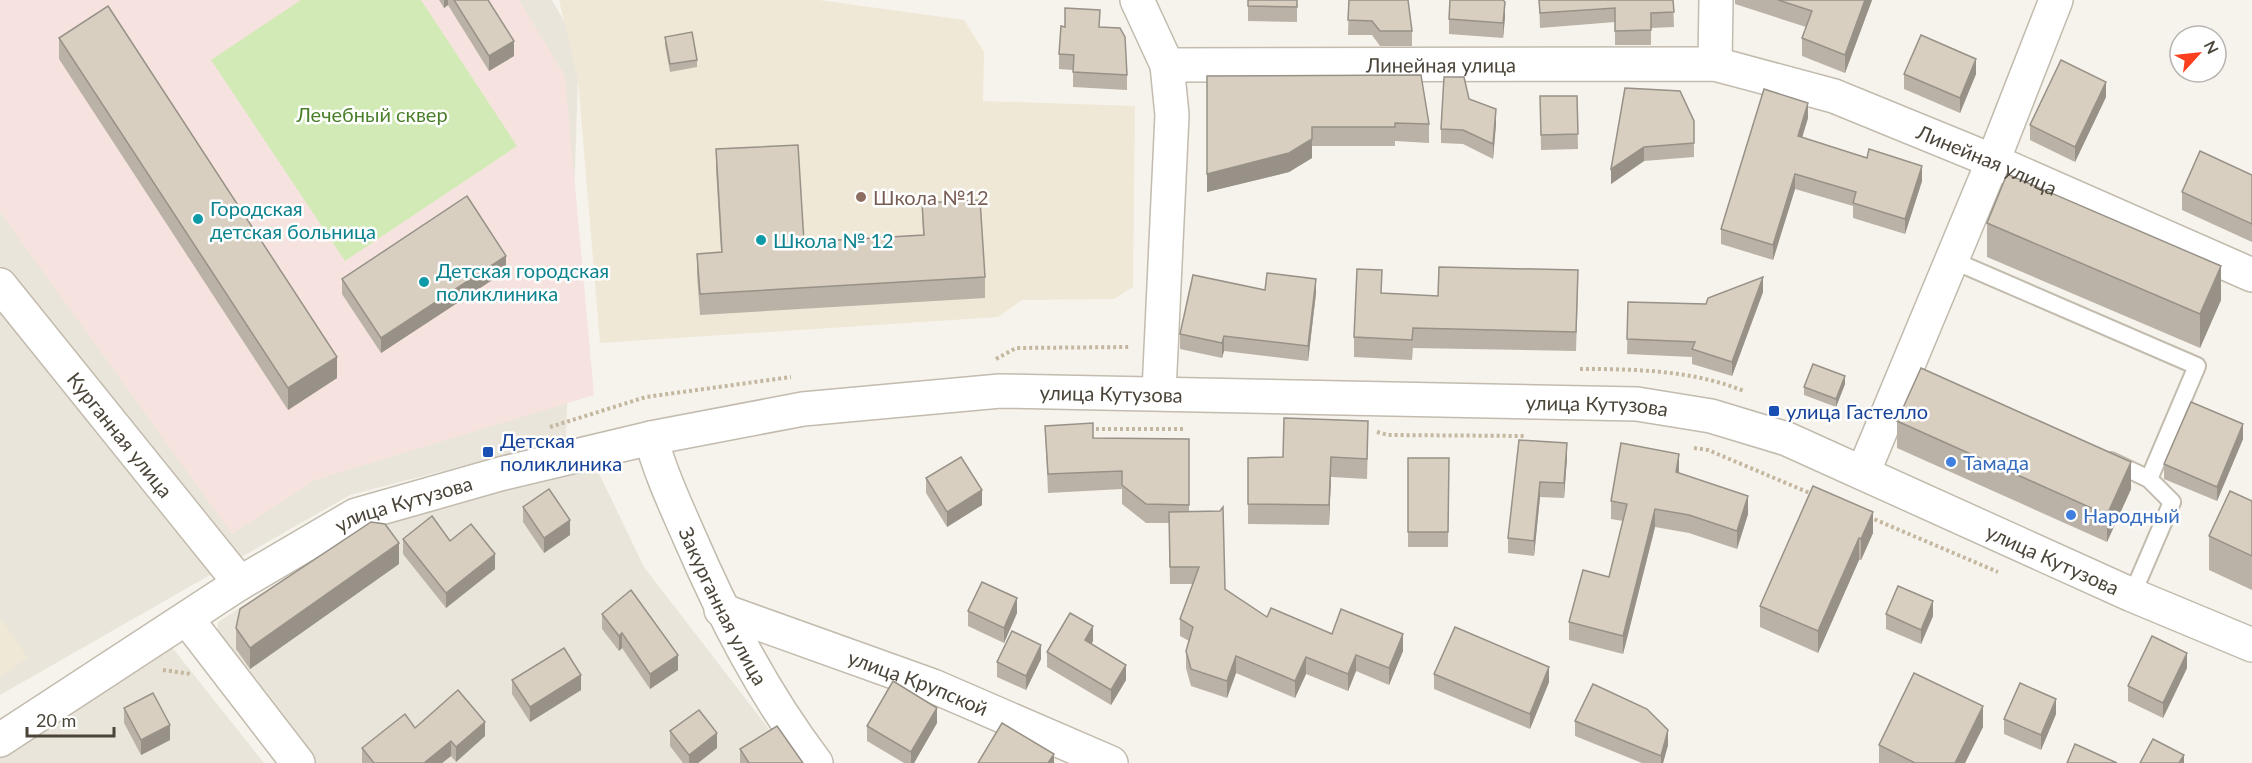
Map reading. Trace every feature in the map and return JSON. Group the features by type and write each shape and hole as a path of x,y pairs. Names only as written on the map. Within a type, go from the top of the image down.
{"street":[{"path":"1137,0 1167,65 1172,116 1159,393"},
{"path":"1715,64 1716,0"},
{"path":"1863,473 1913,368 1952,260 2056,0"},
{"name":"Линейная улица","path":"1167,65 1715,64 1834,96 1993,161 2252,275"},
{"name":"Курганная улица","path":"0,285 240,583"},
{"name":"улица Кутузова","path":"0,740 240,583 356,515 500,474 651,438 803,409 1000,391 1637,404 1711,416 1787,439 2132,595 2252,645"},
{"name":"Закурганная улица","path":"651,438 659,468 721,610 781,717 816,763"},
{"name":"улица Крупской","path":"721,610 933,687 1111,763"},
{"path":"187,619 298,763"}],"lane":[{"path":"1952,260 2197,366 2149,479"},
{"path":"2098,455 2149,479 2172,502 2132,595"}],"path":[{"path":"1081,427 1090,430 1194,429"},
{"path":"1366,430 1388,435 1527,436"},
{"path":"1686,446 1708,450 1817,496"},
{"path":"1860,514 2002,573"},
{"path":"156,669 190,675 216,659"}],"shaded area":[{"path":"0,0 552,0 579,47 566,439 350,495 0,695"},
{"path":"0,0 519,0 565,76 594,395 315,480 232,534 0,212"},
{"name":"Школа №12","path":"559,0 819,0 964,20 984,52 983,101 1135,106 1133,287 1114,299 1022,300 998,317 600,343 578,80"},
{"path":"594,463 644,567 795,763 312,763 217,643 218,622 374,519"},
{"path":"0,617 28,658 0,677"},
{"path":"171,646 264,763 0,763 0,756"}],"green space":[{"name":"Лечебный сквер","path":"301,0 421,0 517,146 345,261 211,60"}],"building":[{"path":"454,0 488,0 514,41 489,56"},
{"path":"1248,0 1297,0 1297,7 1248,6"},
{"path":"1349,0 1408,0 1412,31 1380,31 1372,21 1348,20"},
{"path":"1450,0 1503,0 1505,2 1503,23 1449,19"},
{"path":"1539,0 1673,0 1674,12 1651,13 1651,30 1615,31 1615,8 1540,13"},
{"path":"1778,0 1865,0 1845,55 1802,38 1812,11"},
{"name":"Городская детская больница","path":"108,6 337,357 288,388 59,38"},
{"path":"1065,8 1100,10 1099,27 1120,28 1125,37 1127,75 1073,72 1074,55 1059,54 1061,26 1065,27"},
{"path":"692,32 697,60 670,64 665,37"},
{"path":"1921,35 1976,59 1960,98 1904,74"},
{"path":"2061,60 2106,82 2075,147 2030,125"},
{"path":"1421,75 1429,124 1395,123 1395,127 1312,127 1312,139 1289,153 1207,174 1207,76"},
{"path":"1444,77 1464,77 1469,99 1496,109 1493,144 1463,130 1441,129"},
{"path":"1625,88 1680,91 1694,121 1694,143 1644,147 1611,169"},
{"path":"1764,89 1808,103 1798,136 1867,158 1869,149 1922,166 1905,219 1853,203 1856,192 1795,174 1773,245 1721,229"},
{"path":"1540,96 1577,96 1578,134 1541,135"},
{"name":"Школа № 12","path":"798,145 804,242 924,235 922,203 980,200 985,277 700,294 697,254 722,252 716,149"},
{"path":"2200,151 2252,175 2252,224 2182,192"},
{"path":"2007,174 2221,266 2200,314 1987,223"},
{"name":"Детская городская поликлиника","path":"467,196 506,256 381,338 342,279"},
{"path":"1439,267 1578,270 1576,332 1413,328 1412,340 1354,337 1357,269 1382,270 1381,293 1438,296"},
{"path":"1267,273 1316,279 1308,346 1224,336 1222,343 1180,334 1193,275 1265,290"},
{"path":"1763,277 1732,362 1692,349 1695,342 1627,339 1628,302 1706,304 1708,298"},
{"path":"1813,364 1845,376 1836,399 1804,387"},
{"path":"1921,368 2131,462 2107,515 1897,421"},
{"path":"2191,402 2243,424 2217,487 2164,464"},
{"path":"1284,418 1368,421 1367,459 1331,457 1329,505 1248,504 1248,458 1283,457"},
{"path":"1093,423 1093,438 1189,439 1189,505 1146,504 1122,485 1122,471 1048,474 1045,426"},
{"path":"1519,440 1567,443 1564,483 1540,482 1534,541 1508,538"},
{"path":"1621,443 1679,454 1676,472 1748,496 1737,531 1689,515 1655,509 1623,636 1569,622 1583,570 1609,577 1627,504 1611,501"},
{"path":"961,457 982,490 947,512 926,478"},
{"path":"1408,458 1449,458 1448,532 1408,532"},
{"path":"1813,486 1873,512 1861,539 1859,538 1818,631 1760,606"},
{"path":"549,489 570,520 544,538 523,507"},
{"path":"2230,491 2252,501 2252,556 2209,536"},
{"path":"1223,507 1225,589 1267,617 1271,608 1332,634 1341,609 1403,634 1389,668 1356,655 1348,674 1306,657 1295,681 1236,656 1227,681 1191,669 1186,651 1193,627 1180,619 1199,567 1170,567 1169,512 1220,511"},
{"path":"432,516 450,541 471,524 495,554 446,593 403,539"},
{"path":"371,522 385,524 399,543 250,648 236,628 240,609"},
{"path":"982,582 1017,598 1004,628 968,611"},
{"path":"1898,586 1933,601 1921,630 1886,614"},
{"path":"631,590 678,655 650,674 622,633 619,636 602,614"},
{"path":"1070,613 1093,626 1085,640 1126,665 1111,690 1047,652"},
{"path":"1455,627 1549,667 1530,714 1434,674"},
{"path":"1012,631 1041,645 1026,676 997,662"},
{"path":"2152,636 2187,653 2163,703 2128,686"},
{"path":"564,648 581,675 530,707 512,680"},
{"path":"1914,673 1983,706 1955,763 1915,763 1879,745"},
{"path":"893,681 937,708 911,752 867,726"},
{"path":"2020,683 2056,699 2041,735 2004,719"},
{"path":"1593,684 1647,709 1668,730 1661,756 1575,721"},
{"path":"458,690 485,722 456,747 451,741 424,763 374,763 362,748 405,714 415,728"},
{"path":"153,693 170,725 141,740 124,708"},
{"path":"699,710 717,733 689,755 670,731"},
{"path":"1002,723 1054,754 1048,763 978,763"},
{"path":"777,726 803,763 749,763 740,749"},
{"path":"2153,739 2184,755 2179,763 2140,763"},
{"path":"2075,744 2117,763 2067,763"}],"place":[{"name":"Школа №12","path":"861,197"},
{"name":"Городская детская больница","path":"198,219"},
{"name":"Школа № 12","path":"761,240"},
{"name":"Детская городская поликлиника","path":"424,282"},
{"name":"улица Гастелло","path":"1774,411"},
{"name":"Детская поликлиника","path":"488,452"},
{"name":"Тамада","path":"1951,462"},
{"name":"Народный","path":"2071,515"}]}
